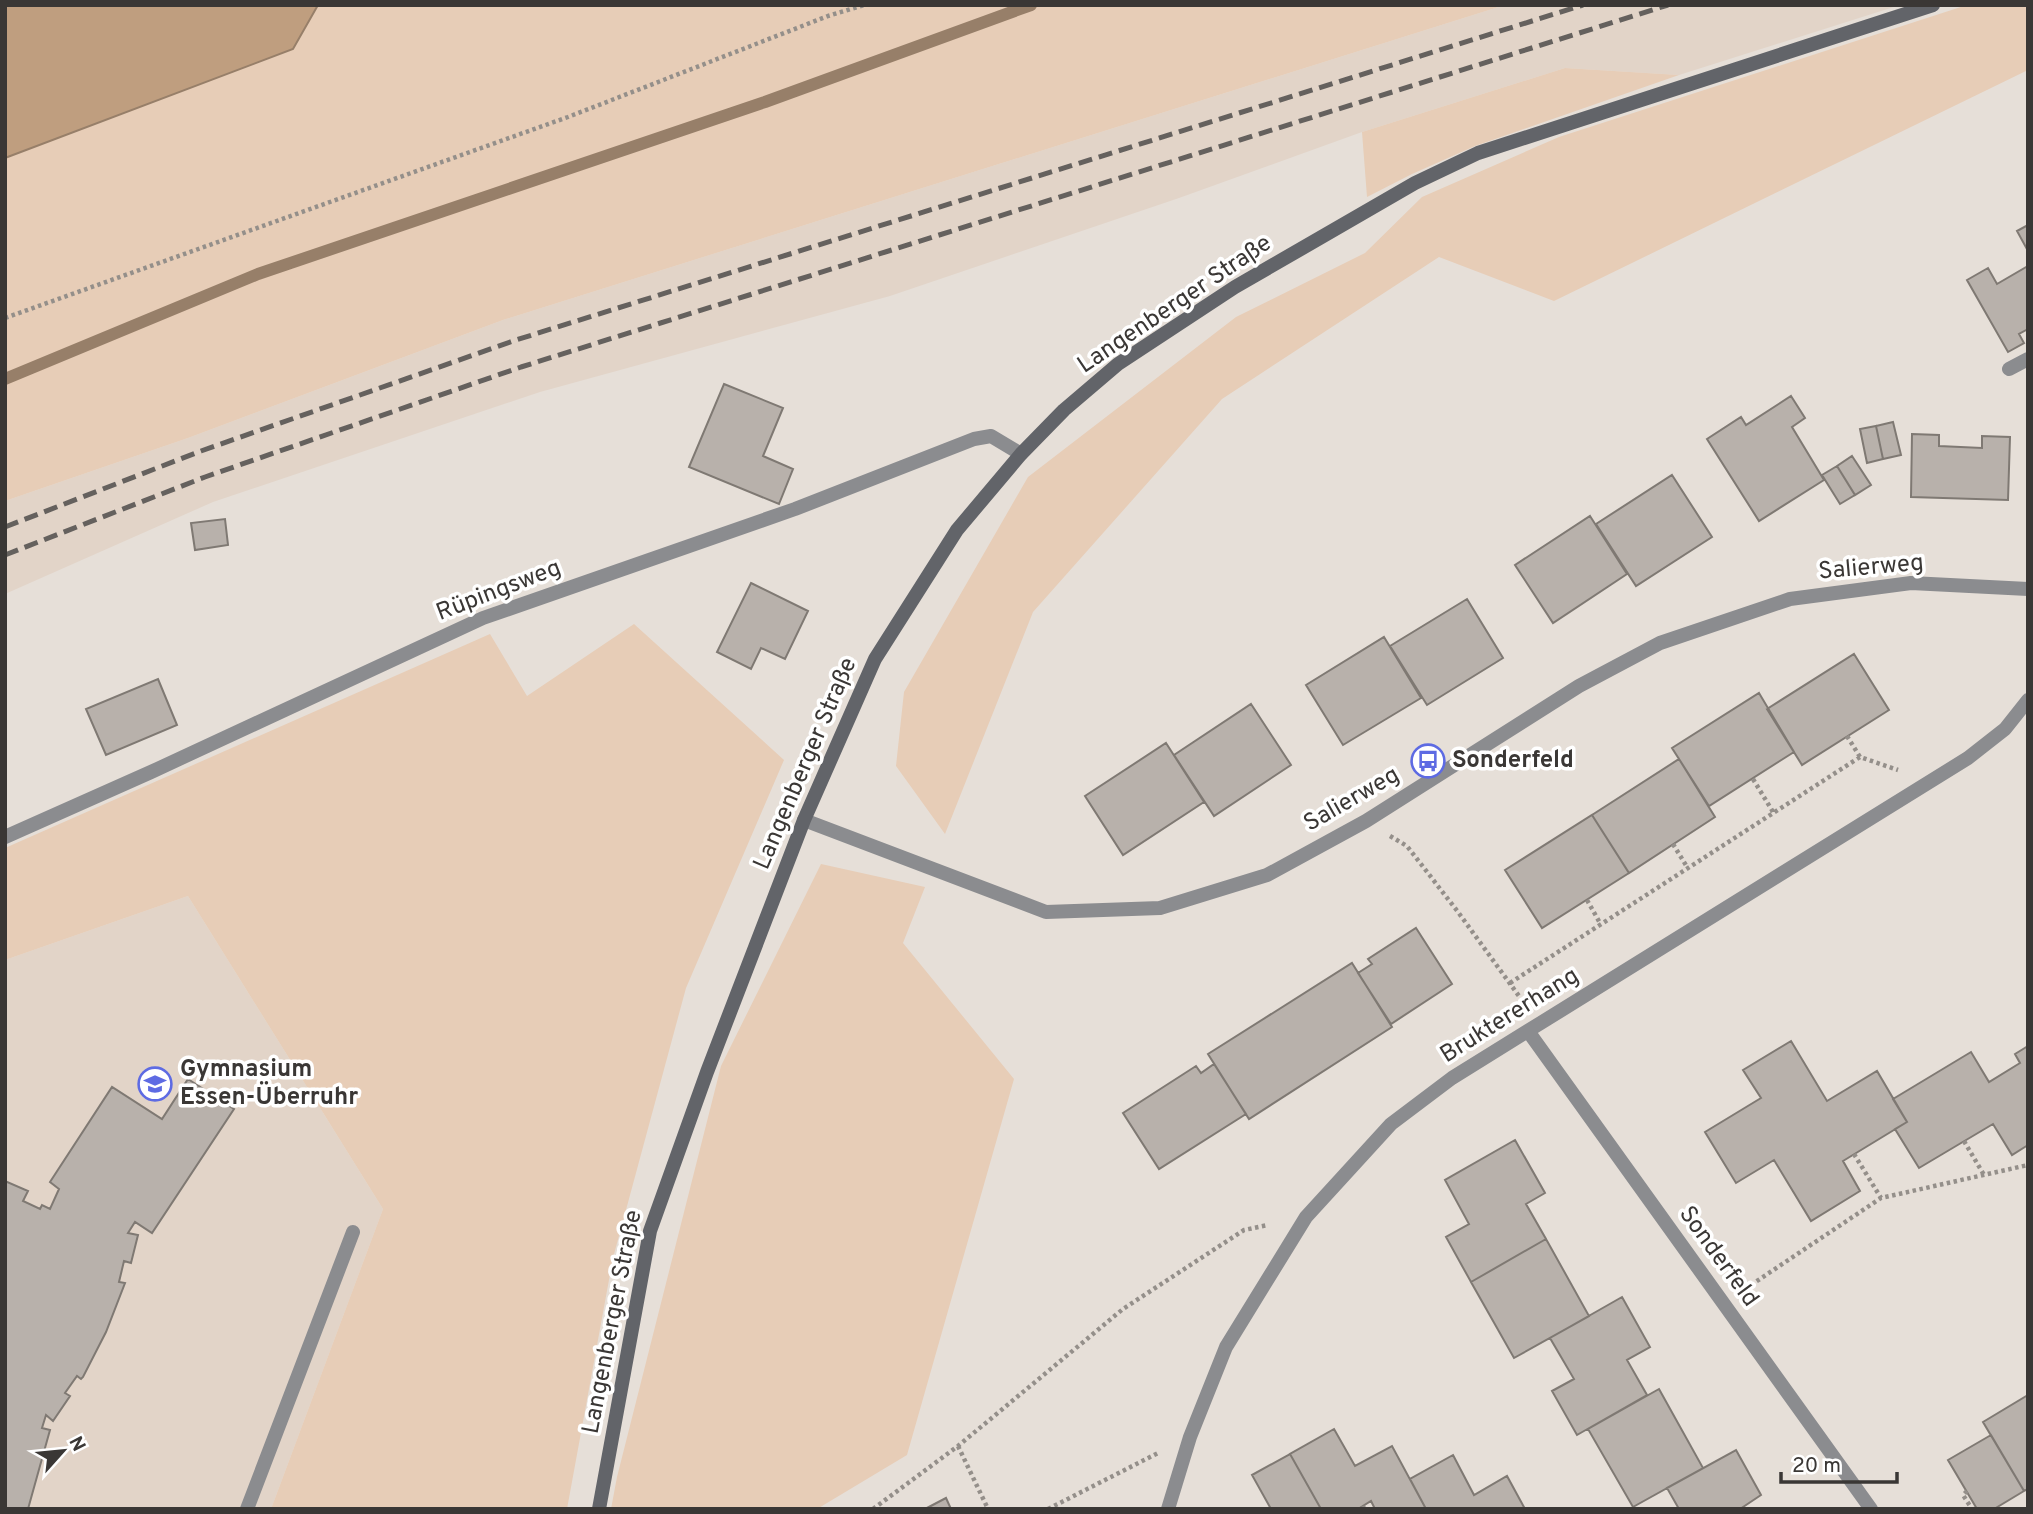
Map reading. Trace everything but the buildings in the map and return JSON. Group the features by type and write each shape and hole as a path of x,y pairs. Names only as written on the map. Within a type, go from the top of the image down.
{"main road":[{"name":"Langenberger Straße","path":"599,1509 650,1231 706,1072 804,820 875,659 957,530 1021,454 1064,410 1118,364 1235,287 1415,183 1478,153 1933,5"}],"street":[{"path":"2009,369 2028,359"},
{"name":"Rüpingsweg","path":"5,837 483,618 795,509 974,439 991,436 1021,454"},
{"name":"Salierweg","path":"804,820 1046,912 1160,908 1267,875 1366,821 1579,686 1660,643 1790,599 1912,583 2028,589"},
{"name":"Bruktererhang","path":"1168,1509 1190,1437 1226,1347 1306,1217 1391,1124 1452,1078 1968,758 2005,729 2028,700"},
{"name":"Sonderfeld","path":"1534,1028 1723,1303 1871,1509"},
{"path":"247,1509 353,1232"}],"path":[{"path":"5,318 568,117 828,16 864,5"},
{"path":"1847,736 1860,757 1932,780"},
{"path":"1510,983 1860,757"},
{"path":"1753,779 1773,811"},
{"path":"1673,844 1687,867"},
{"path":"1407,846 1510,983 1534,1028"},
{"path":"1587,900 1600,923"},
{"path":"1964,1141 1984,1175"},
{"path":"1854,1154 1881,1198"},
{"path":"1723,1303 1881,1198 2028,1165"},
{"path":"873,1509 958,1446 1123,1309 1145,1294 1244,1230 1306,1217"},
{"path":"1048,1509 1190,1437"},
{"path":"958,1446 988,1509"},
{"path":"1967,1491 1963,1495 1972,1509"}],"shaded area":[{"path":"5,5 1505,5 503,320 188,438 5,501"},
{"path":"5,5 318,5 293,49 5,158"},
{"path":"1505,5 1900,5 1679,75 1565,68 1362,132 1179,198 890,296 540,392 213,502 5,594 5,501 188,438 503,320"},
{"path":"1967,5 2028,5 2028,70 1554,301 1439,257 1222,399 1033,612 945,834 896,766 904,692 1028,477 1236,317 1365,253 1422,197 1559,137"},
{"path":"1565,68 1679,75 1475,146 1367,197 1362,132"},
{"path":"634,624 784,760 686,988 613,1258 567,1509 271,1509 383,1209 188,896 5,960 5,848 490,634 527,696"},
{"path":"821,864 925,887 903,943 1014,1079 907,1455 817,1509 611,1509 721,1066"},
{"name":"Gymnasium Essen-Überruhr","path":"188,896 383,1209 271,1509 5,1509 5,960"}],"waterway":[{"path":"5,379 258,274 765,102 1031,5"}],"railway":[{"path":"5,527 201,451 516,340 1583,5"},
{"path":"5,555 205,477 521,367 1668,5"}],"place":[{"name":"Sonderfeld","path":"1428,761"},
{"name":"Gymnasium Essen-Überruhr","path":"155,1084"}]}
